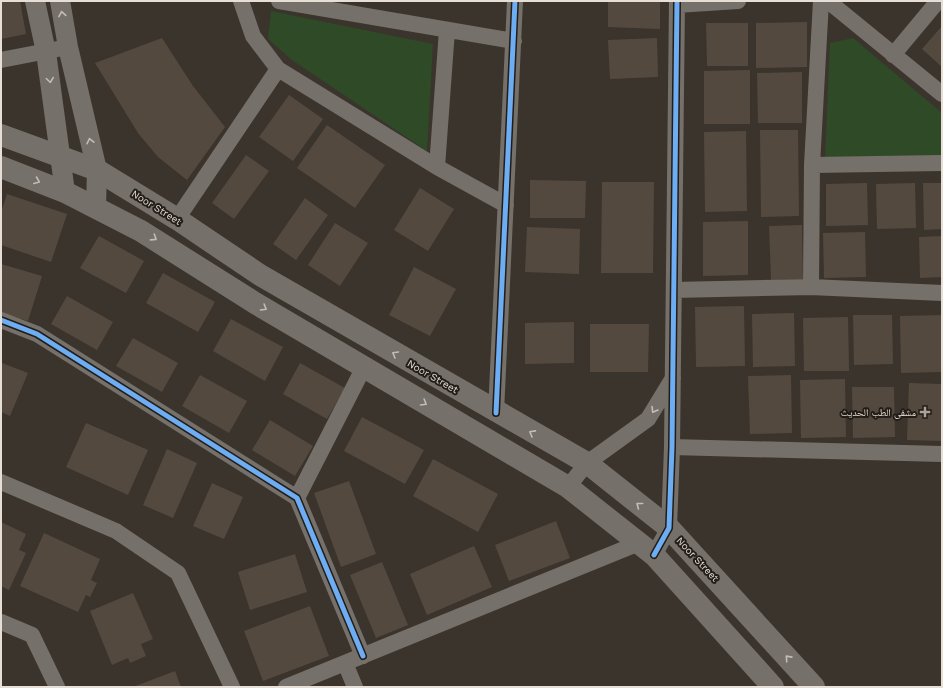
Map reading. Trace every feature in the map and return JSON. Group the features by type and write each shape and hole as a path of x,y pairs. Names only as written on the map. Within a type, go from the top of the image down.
{"main road":[{"name":"Noor Street","path":"1,135 97,170 178,219 260,276 586,463 669,528 814,687"},
{"path":"1,167 65,192 141,230 255,303 568,487 647,549 773,687"}],"street":[{"path":"35,1 46,52 62,158 65,192"},
{"path":"60,1 68,47 97,170 96,207"},
{"path":"241,1 253,36 278,69 437,167 506,205"},
{"path":"279,1 514,41"},
{"path":"496,412 515,1"},
{"path":"286,687 344,663 647,549 669,528 674,376 677,3 738,1"},
{"path":"811,287 812,164 821,1"},
{"path":"828,1 942,94"},
{"path":"893,55 938,1"},
{"path":"437,167 447,30"},
{"path":"1,60 68,47"},
{"path":"178,219 278,69"},
{"path":"812,164 942,163"},
{"path":"674,290 811,287 942,293"},
{"path":"1,320 37,334 297,498 363,656"},
{"path":"297,498 364,367"},
{"path":"568,487 586,463 648,419 674,376"},
{"path":"672,447 942,454"},
{"path":"1,482 116,531 178,573 232,687"},
{"path":"1,622 32,635 57,687"},
{"path":"344,663 355,687"}],"green space":[{"path":"271,11 433,44 427,151 292,60 268,39"},
{"path":"853,38 942,113 942,158 825,158 830,43"}],"building":[{"path":"1,1 20,1 26,34 1,39"},
{"path":"608,1 660,1 660,29 608,27"},
{"path":"807,22 807,67 756,68 756,23"},
{"path":"706,23 748,23 748,66 707,66"},
{"path":"942,26 942,67 922,49"},
{"path":"162,38 193,86 225,127 187,180 158,157 138,133 95,63"},
{"path":"657,38 658,77 610,79 608,40"},
{"path":"750,70 750,124 704,124 704,71"},
{"path":"802,72 802,123 758,123 757,73"},
{"path":"289,95 323,119 293,161 259,137"},
{"path":"327,125 385,165 355,208 297,168"},
{"path":"760,130 798,130 799,216 761,217"},
{"path":"746,131 747,211 705,212 704,132"},
{"path":"246,155 269,171 234,219 212,203"},
{"path":"530,180 586,181 585,218 530,218"},
{"path":"602,182 654,182 653,273 601,273"},
{"path":"867,183 868,225 826,226 826,184"},
{"path":"915,183 916,228 877,229 876,184"},
{"path":"923,183 942,183 942,229 924,230"},
{"path":"420,188 454,209 428,251 394,230"},
{"path":"7,194 67,214 51,262 1,245 1,212"},
{"path":"305,198 328,215 296,260 273,244"},
{"path":"748,221 748,275 703,276 703,222"},
{"path":"335,223 368,243 340,286 308,265"},
{"path":"802,225 803,279 771,280 769,226"},
{"path":"527,227 580,229 579,274 525,272"},
{"path":"865,232 866,277 824,278 823,233"},
{"path":"99,236 144,261 126,293 80,268"},
{"path":"942,236 942,277 920,278 919,237"},
{"path":"1,264 42,276 28,321 1,313"},
{"path":"414,267 456,289 430,336 389,315"},
{"path":"163,273 215,302 198,332 146,303"},
{"path":"67,296 113,322 97,350 51,324"},
{"path":"744,306 745,366 696,367 695,307"},
{"path":"794,313 795,366 753,367 752,314"},
{"path":"853,315 892,315 893,364 854,365"},
{"path":"942,315 942,372 901,373 900,316"},
{"path":"848,317 849,371 804,371 803,318"},
{"path":"231,319 283,347 265,381 213,351"},
{"path":"574,322 574,363 525,364 525,323"},
{"path":"590,324 649,324 648,372 590,372"},
{"path":"133,338 178,363 162,392 116,366"},
{"path":"2,363 28,373 10,416 1,412"},
{"path":"300,363 345,388 327,419 283,394"},
{"path":"200,375 247,401 229,433 182,406"},
{"path":"791,375 792,433 750,434 748,376"},
{"path":"845,379 846,437 801,438 800,380"},
{"name":"مشفى الطب الحديث","path":"909,383 942,384 942,441 907,440"},
{"path":"852,387 894,387 895,437 853,438"},
{"path":"362,417 424,450 405,484 344,451"},
{"path":"270,420 313,446 295,476 252,450"},
{"path":"86,423 148,450 128,495 66,467"},
{"path":"167,449 197,463 173,518 143,505"},
{"path":"433,459 498,494 478,532 413,496"},
{"path":"349,481 376,554 341,567 314,493"},
{"path":"212,483 243,497 224,539 193,526"},
{"path":"556,521 570,558 509,581 495,545"},
{"path":"1,522 26,534 19,550 26,553 9,590 1,586"},
{"path":"44,533 100,559 91,580 97,583 90,597 86,595 78,612 20,586"},
{"path":"474,546 492,587 427,615 410,574"},
{"path":"295,554 307,592 250,610 238,572"},
{"path":"382,562 408,625 376,638 350,575"},
{"path":"133,593 153,639 141,644 146,656 130,663 128,658 112,665 90,611"},
{"path":"310,606 329,656 263,681 244,631"},
{"path":"175,671 181,687 133,687"}],"cycle path":[{"path":"496,413 515,1"},
{"path":"654,555 669,528 672,447 677,1"},
{"path":"1,320 37,334 297,498 363,656"}],"place":[{"name":"مشفى الطب الحديث","path":"925,412"}]}
